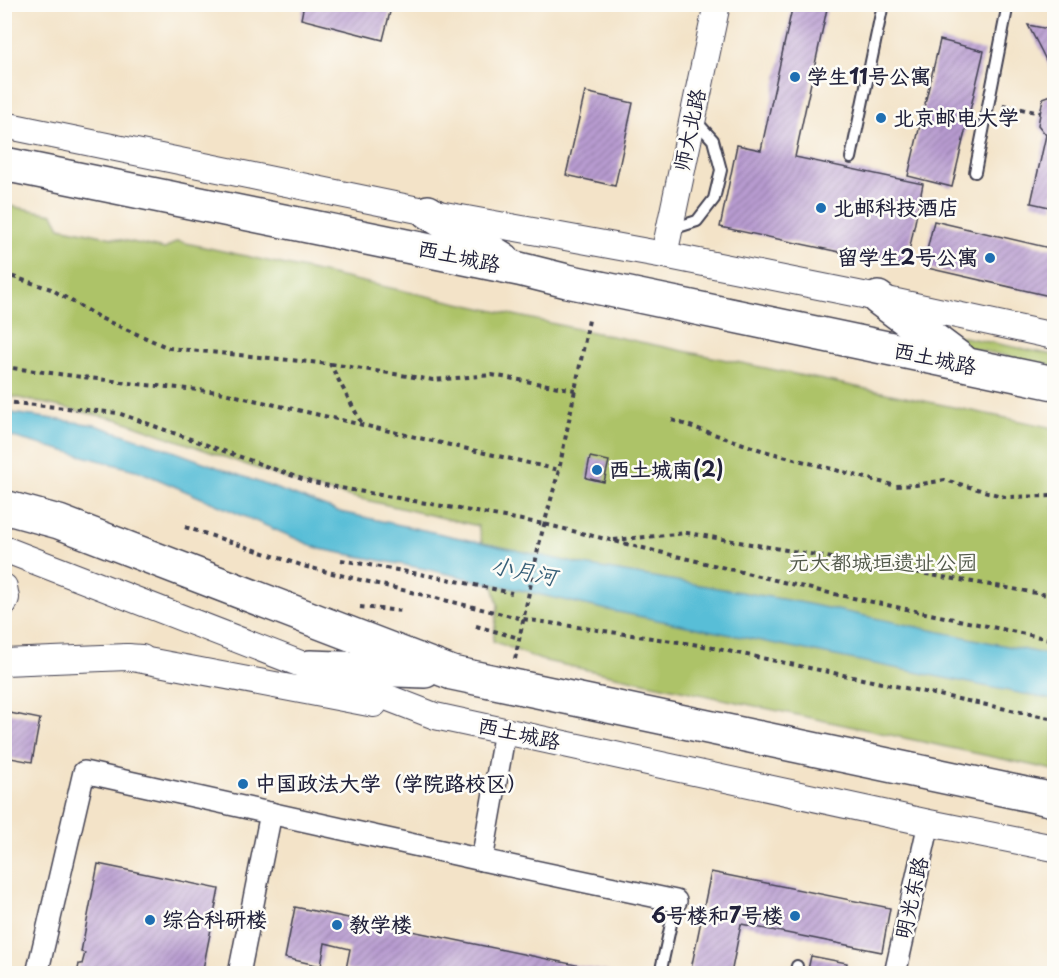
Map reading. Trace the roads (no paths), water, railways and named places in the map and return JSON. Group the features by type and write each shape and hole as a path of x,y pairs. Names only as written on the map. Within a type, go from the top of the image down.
{"highway":[{"name":"西土城路","path":"4,164 519,269 1054,383"},
{"path":"428,212 519,269"},
{"path":"878,298 970,366"},
{"path":"4,507 59,522 452,672 1054,800"},
{"path":"310,667 452,672"}],"street":[{"name":"师大北路","path":"663,255 717,4"},
{"name":"西土城路","path":"4,125 428,212 663,255 878,298 1054,336"},
{"name":"西土城路","path":"4,549 435,716 1054,848"},
{"path":"4,587 6,598 4,603"},
{"path":"127,657 435,716"},
{"path":"4,662 127,657 310,667"},
{"path":"482,860 505,731"},
{"path":"36,974 84,772 676,901"},
{"path":"239,974 271,813"},
{"name":"明光东路","path":"895,974 929,823"}],"lane":[{"path":"851,158 883,4"},
{"path":"975,172 1008,4"},
{"path":"669,230 697,221 714,200 721,170 713,140 693,117"},
{"path":"660,974 676,901"}],"water":[{"name":"小月河","path":"4,412 95,425 340,512 584,565 799,602 1054,656 1054,700 320,549 139,471 5,435"}],"place":[{"name":"学生11号公寓","path":"795,77"},
{"name":"北京邮电大学","path":"881,118"},
{"name":"北邮科技酒店","path":"821,208"},
{"name":"留学生2号公寓","path":"990,258"},
{"name":"西土城南(2)","path":"597,470"},
{"name":"中国政法大学（学院路校区）","path":"243,784"},
{"name":"6号楼和7号楼","path":"795,916"},
{"name":"综合科研楼","path":"150,920"},
{"name":"教学楼","path":"337,925"}],"park label":[{"name":"元大都城垣遗址公园","path":"883,563"}]}
